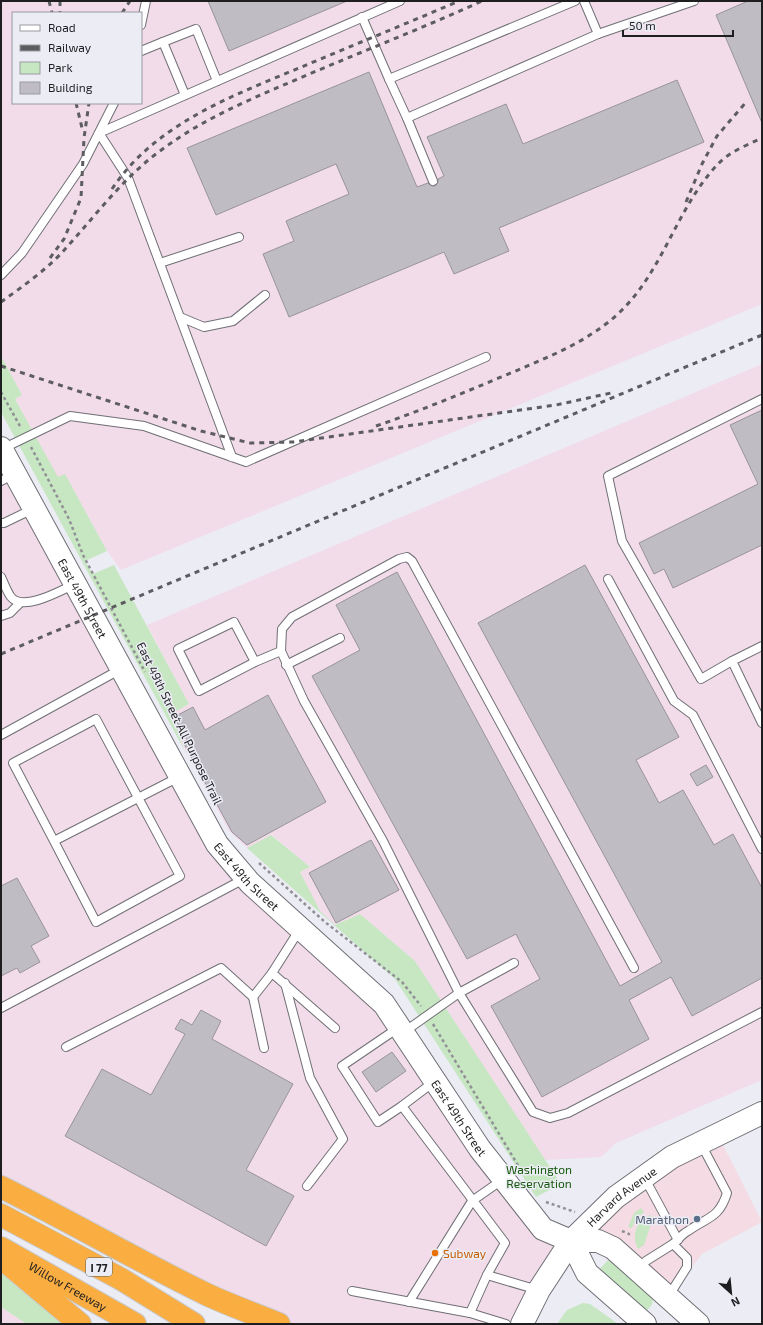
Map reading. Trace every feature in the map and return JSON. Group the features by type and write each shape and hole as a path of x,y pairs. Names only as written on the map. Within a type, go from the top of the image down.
{"highway":[{"path":"1,1187 55,1213 135,1258 207,1294 279,1324"},
{"name":"I 77","path":"1,1215 121,1279 194,1324"},
{"name":"Willow Freeway","path":"1,1248 135,1324"},
{"path":"1,1258 80,1324"}],"street":[{"name":"East 49th Street","path":"1,449 8,478 34,508 217,844 252,870 300,929 384,1004 480,1149 512,1175 543,1230 571,1241"},
{"name":"Harvard Avenue","path":"522,1324 539,1290 571,1241 616,1197 672,1157 762,1113"},
{"path":"645,1324 587,1273 571,1241 598,1241 613,1248 698,1324"}],"lane":[{"path":"142,20 146,1"},
{"path":"98,133 400,1"},
{"path":"389,79 575,1"},
{"path":"584,1 598,34"},
{"path":"407,118 598,34 677,4 692,1"},
{"path":"362,17 433,181"},
{"path":"142,51 196,29 217,81"},
{"path":"163,42 185,95"},
{"path":"1,275 22,252 83,164 113,104"},
{"path":"98,133 128,178 232,457"},
{"path":"160,263 239,237"},
{"path":"180,317 204,328 233,321 265,295"},
{"path":"1,449 70,416 144,426 246,462 486,357"},
{"path":"762,399 608,476 622,541 701,679 762,646"},
{"path":"1,523 4,523 34,508"},
{"path":"634,968 486,694 412,561 407,556 399,559 292,617 282,629 281,651 286,665 304,701 383,841 459,993 533,1112 550,1118 568,1113 762,1012"},
{"path":"1,577 11,597 20,603 32,602 75,584"},
{"path":"608,579 674,701 693,715 762,849"},
{"path":"1,616 10,613 20,603"},
{"path":"255,662 234,622 178,649 199,691 255,662 281,651"},
{"path":"286,665 340,638"},
{"path":"732,661 762,723"},
{"path":"1,735 121,668"},
{"path":"96,719 180,876 96,922 54,841 13,763 96,719"},
{"path":"54,841 180,777"},
{"path":"1,1008 252,870"},
{"path":"253,997 272,973 300,929"},
{"path":"435,1081 378,1122 342,1066 459,993 514,963"},
{"path":"66,1046 221,968 253,997 264,1048"},
{"path":"272,973 335,1028"},
{"path":"284,983 310,1078 343,1139 307,1186"},
{"path":"402,1106 505,1243 487,1275 470,1313"},
{"path":"637,1270 646,1261 676,1242 687,1231 716,1214 724,1203 727,1193 700,1143"},
{"path":"409,1302 472,1201 512,1175"},
{"path":"643,1177 676,1242 687,1258 687,1267 668,1298"},
{"path":"487,1275 539,1290"},
{"path":"352,1291 470,1313 506,1324"}],"path":[{"name":"East 49th Street All Purpose Trail","path":"1,392 69,519 86,560 146,674"},
{"path":"252,870 325,922 402,982 419,1003"},
{"path":"435,1028 512,1175"},
{"path":"544,1202 558,1205"}],"shaded area":[{"path":"1,1 762,1 762,304 121,570 107,551 65,474 58,478 15,399 22,395 1,356"},
{"path":"762,364 762,1080 616,1143 601,1157 545,1160 415,961 360,914 335,925 320,911 299,872 310,867 272,835 247,848 229,831 180,740 182,739 169,715 189,704 147,625"},
{"path":"1,448 217,844 384,1004 503,1179 571,1241 522,1324 279,1324 1,1187"},
{"path":"718,1135 762,1222 702,1254 668,1298 598,1241 593,1219"},
{"path":"1,1307 27,1324 1,1324"}],"green space":[{"path":"1,356 22,395 15,399 58,477 65,474 107,551 85,561 93,574 114,565 189,704 169,715 182,739 180,740 187,755 1,412"},
{"name":"Washington Reservation","path":"271,835 310,867 300,872 320,911 335,925 360,914 415,961 561,1184 536,1197 395,979 247,848"},
{"path":"641,1208 644,1212 636,1219 632,1228 628,1227 634,1213"},
{"path":"650,1215 653,1218 644,1245 638,1249 635,1238 636,1229 645,1218"},
{"path":"1,1258 80,1324 27,1324 1,1307"},
{"path":"610,1258 651,1294 651,1307 647,1310 641,1310 598,1271"},
{"path":"583,1303 590,1304 618,1324 557,1324 567,1310"}],"building":[{"path":"208,1 347,1 229,51"},
{"path":"748,1 762,1 762,123 716,15"},
{"path":"369,72 417,187 428,183 435,186 438,179 444,176 427,137 506,104 523,144 677,80 704,142 499,228 509,251 454,274 444,252 289,317 263,254 294,241 286,221 349,194 336,164 216,215 187,148"},
{"path":"762,410 762,545 673,588 664,569 654,574 639,543 758,484 730,425"},
{"path":"585,565 679,737 636,760 659,803 683,790 714,845 733,834 762,888 762,978 692,1016 671,977 629,1000 649,1039 542,1097 491,1006 540,979 516,934 467,959 312,676 360,650 336,605 397,572 620,986 662,962 478,623"},
{"path":"268,695 326,802 247,845 232,832 183,742 187,740 174,717 193,707 205,730"},
{"path":"706,765 713,777 697,786 690,774"},
{"path":"371,840 399,890 336,923 309,873"},
{"path":"17,878 49,936 31,946 40,962 20,973 17,968 1,976 1,886"},
{"path":"201,1010 221,1021 212,1039 293,1084 246,1170 294,1196 266,1246 65,1136 102,1069 151,1095 185,1034 175,1029 181,1019 192,1025"},
{"path":"392,1052 406,1071 376,1092 362,1072"}],"railway":[{"path":"49,1 52,12"},
{"path":"60,1 60,12"},
{"path":"123,12 130,1"},
{"path":"112,189 131,165 152,145 176,127 202,112 256,86 459,1"},
{"path":"1,302 52,263 134,173 177,139 231,108 482,1"},
{"path":"686,202 702,164 717,136 747,101"},
{"path":"76,104 83,132"},
{"path":"50,258 64,239 81,198 84,138 89,104"},
{"path":"376,426 441,402 552,355 595,332 609,322 636,294 649,276 692,199 718,164 738,149 762,138"},
{"path":"1,654 762,335"},
{"path":"1,366 201,431 250,443 293,442 556,405 611,393"}],"place":[{"name":"Marathon","path":"697,1219"},
{"name":"Subway","path":"435,1253"}]}
